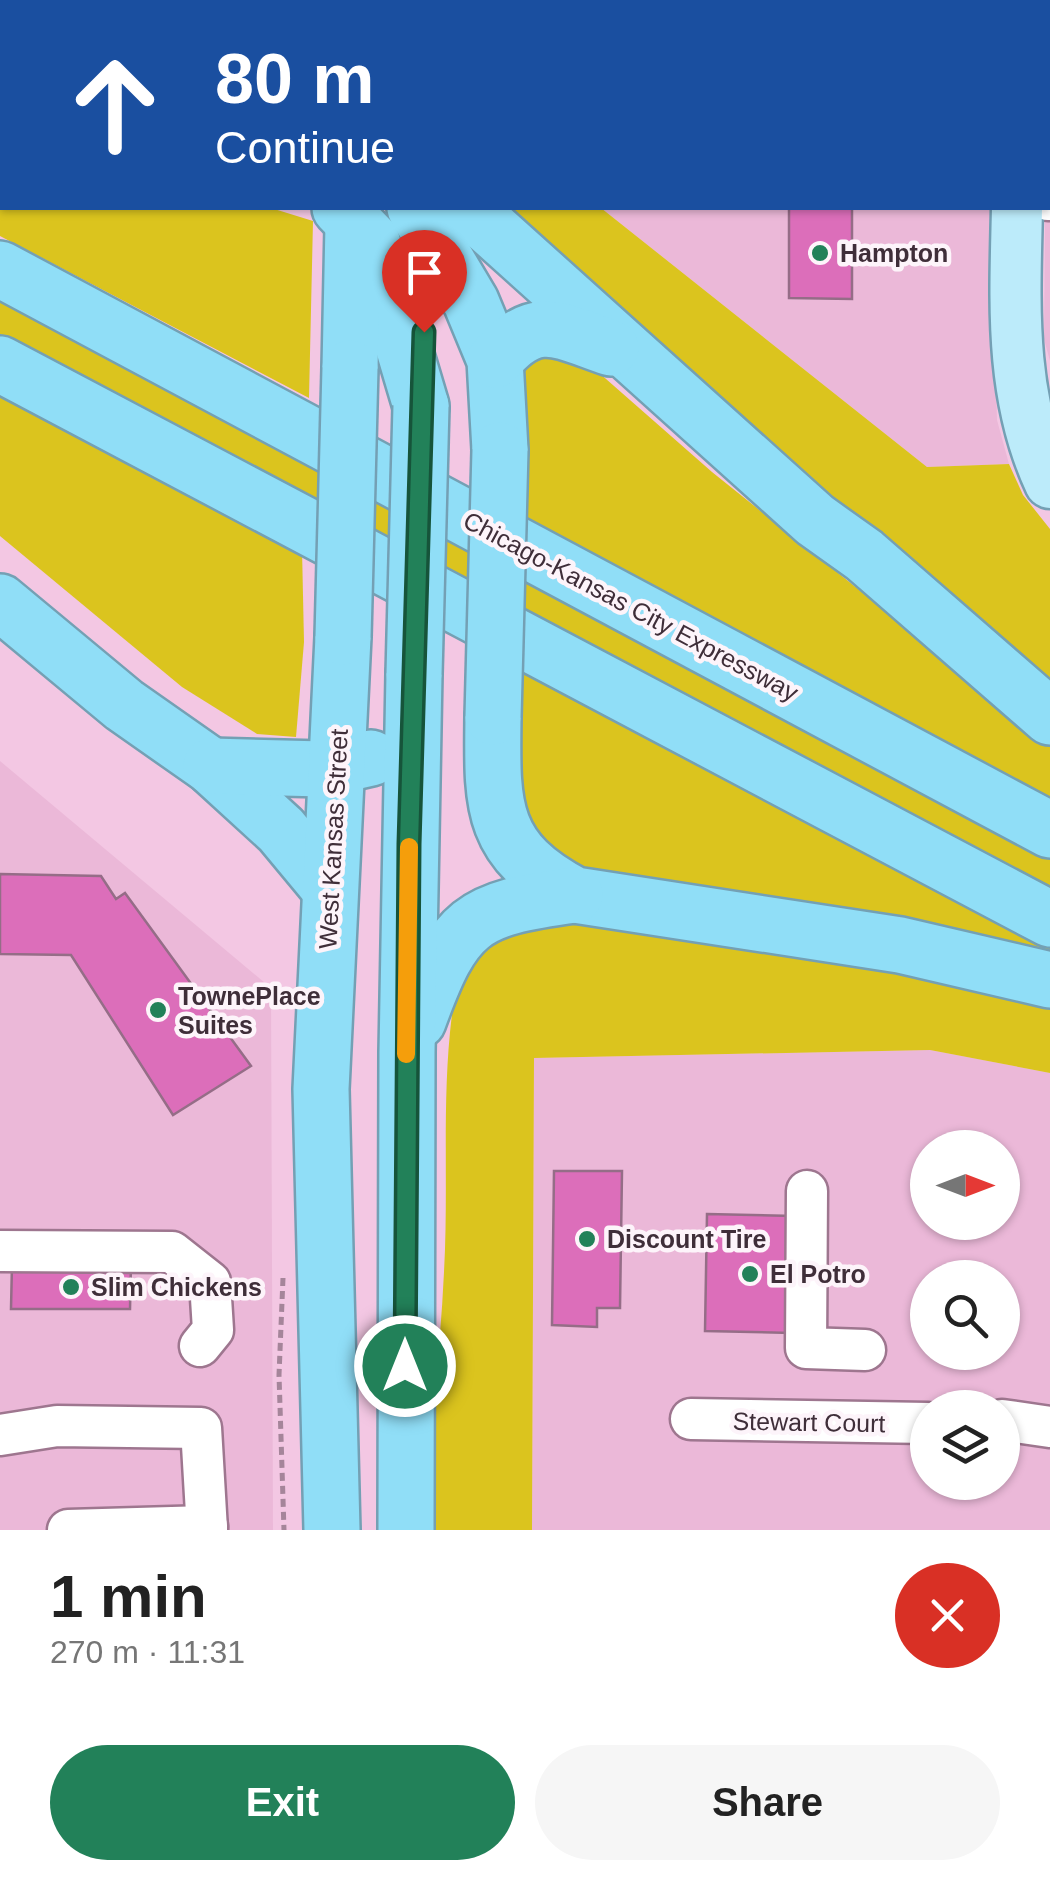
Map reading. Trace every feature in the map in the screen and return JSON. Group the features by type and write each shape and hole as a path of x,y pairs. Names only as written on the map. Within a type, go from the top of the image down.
{"highway":[{"name":"West Kansas Street","path":"332,1530 321,1234 326,960 343,637 350,368 349,211"},
{"path":"349,211 372,241 420,406"},
{"path":"406,1530 409,844 420,406 436,213"},
{"path":"436,213 629,354 816,520 864,555 1050,716"},
{"path":"436,213 495,360 500,450 492,795 500,825 530,866 575,895"},
{"name":"Chicago-Kansas City Expressway","path":"0,269 1050,830"},
{"path":"495,360 515,336 536,328 555,329 629,354"},
{"path":"0,364 1050,919"},
{"path":"0,602 124,705 211,766 281,830 330,889"},
{"path":"211,766 338,768 368,760 387,748 401,730 413,685"},
{"path":"326,960 494,717"},
{"path":"406,1052 438,965 458,938 481,917 507,904 575,895 900,945 1050,980"}],"main road":[{"path":"1017,210 1016,347 1031,442 1050,483"}],"street":[{"path":"807,1191 806,1348 865,1350"},
{"path":"0,1251 172,1252 210,1282 213,1330 200,1346"},
{"path":"0,1414 58,1426"},
{"name":"Stewart Court","path":"691,1420 910,1423"},
{"path":"1020,1423 1050,1427"},
{"path":"0,1435 58,1426 201,1428 207,1528 68,1530"}],"shaded area":[{"path":"0,210 277,210 313,221 309,398 0,236"},
{"path":"503,210 604,210 927,467 1009,464 1023,495 1050,529 1050,684 574,280"},
{"path":"604,210 992,210 997,420 1009,464 927,467"},
{"path":"1045,210 1050,210 1050,361 1044,339"},
{"path":"0,292 1050,852 1050,895 0,334"},
{"path":"573,350 712,472 1050,743 1050,799 518,513 518,374 532,357"},
{"path":"0,388 302,549 304,642 296,737 257,734 182,687 0,536"},
{"path":"517,668 1050,949 1050,962 572,867 534,839 509,750"},
{"path":"0,761 271,988 273,1530 0,1530"},
{"path":"530,919 792,952 922,975 1050,1005 1050,1073 930,1050 534,1058 532,1530 428,1530 444,1272 447,1073 455,993 463,954"},
{"path":"930,1050 1050,1073 1050,1530 532,1530 534,1058"}],"building":[{"name":"Hampton","path":"789,210 852,210 852,299 789,298"},
{"name":"TownePlace Suites","path":"0,874 101,876 116,899 125,893 251,1066 173,1115 71,955 0,954"},
{"name":"Discount Tire","path":"554,1171 622,1171 620,1308 597,1308 597,1327 552,1325"},
{"name":"El Potro","path":"707,1214 794,1216 792,1333 705,1331"},
{"name":"Slim Chickens","path":"131,1263 130,1309 11,1309 12,1264"}],"slow traffic":[{"path":"406,1054 409,847"}],"place":[{"name":"Hampton","path":"820,253"},
{"name":"TownePlace Suites","path":"158,1010"},
{"name":"Discount Tire","path":"587,1239"},
{"name":"El Potro","path":"750,1274"},
{"name":"Slim Chickens","path":"71,1287"}],"route":[{"path":"405,1366 409,844 424,332"}]}
